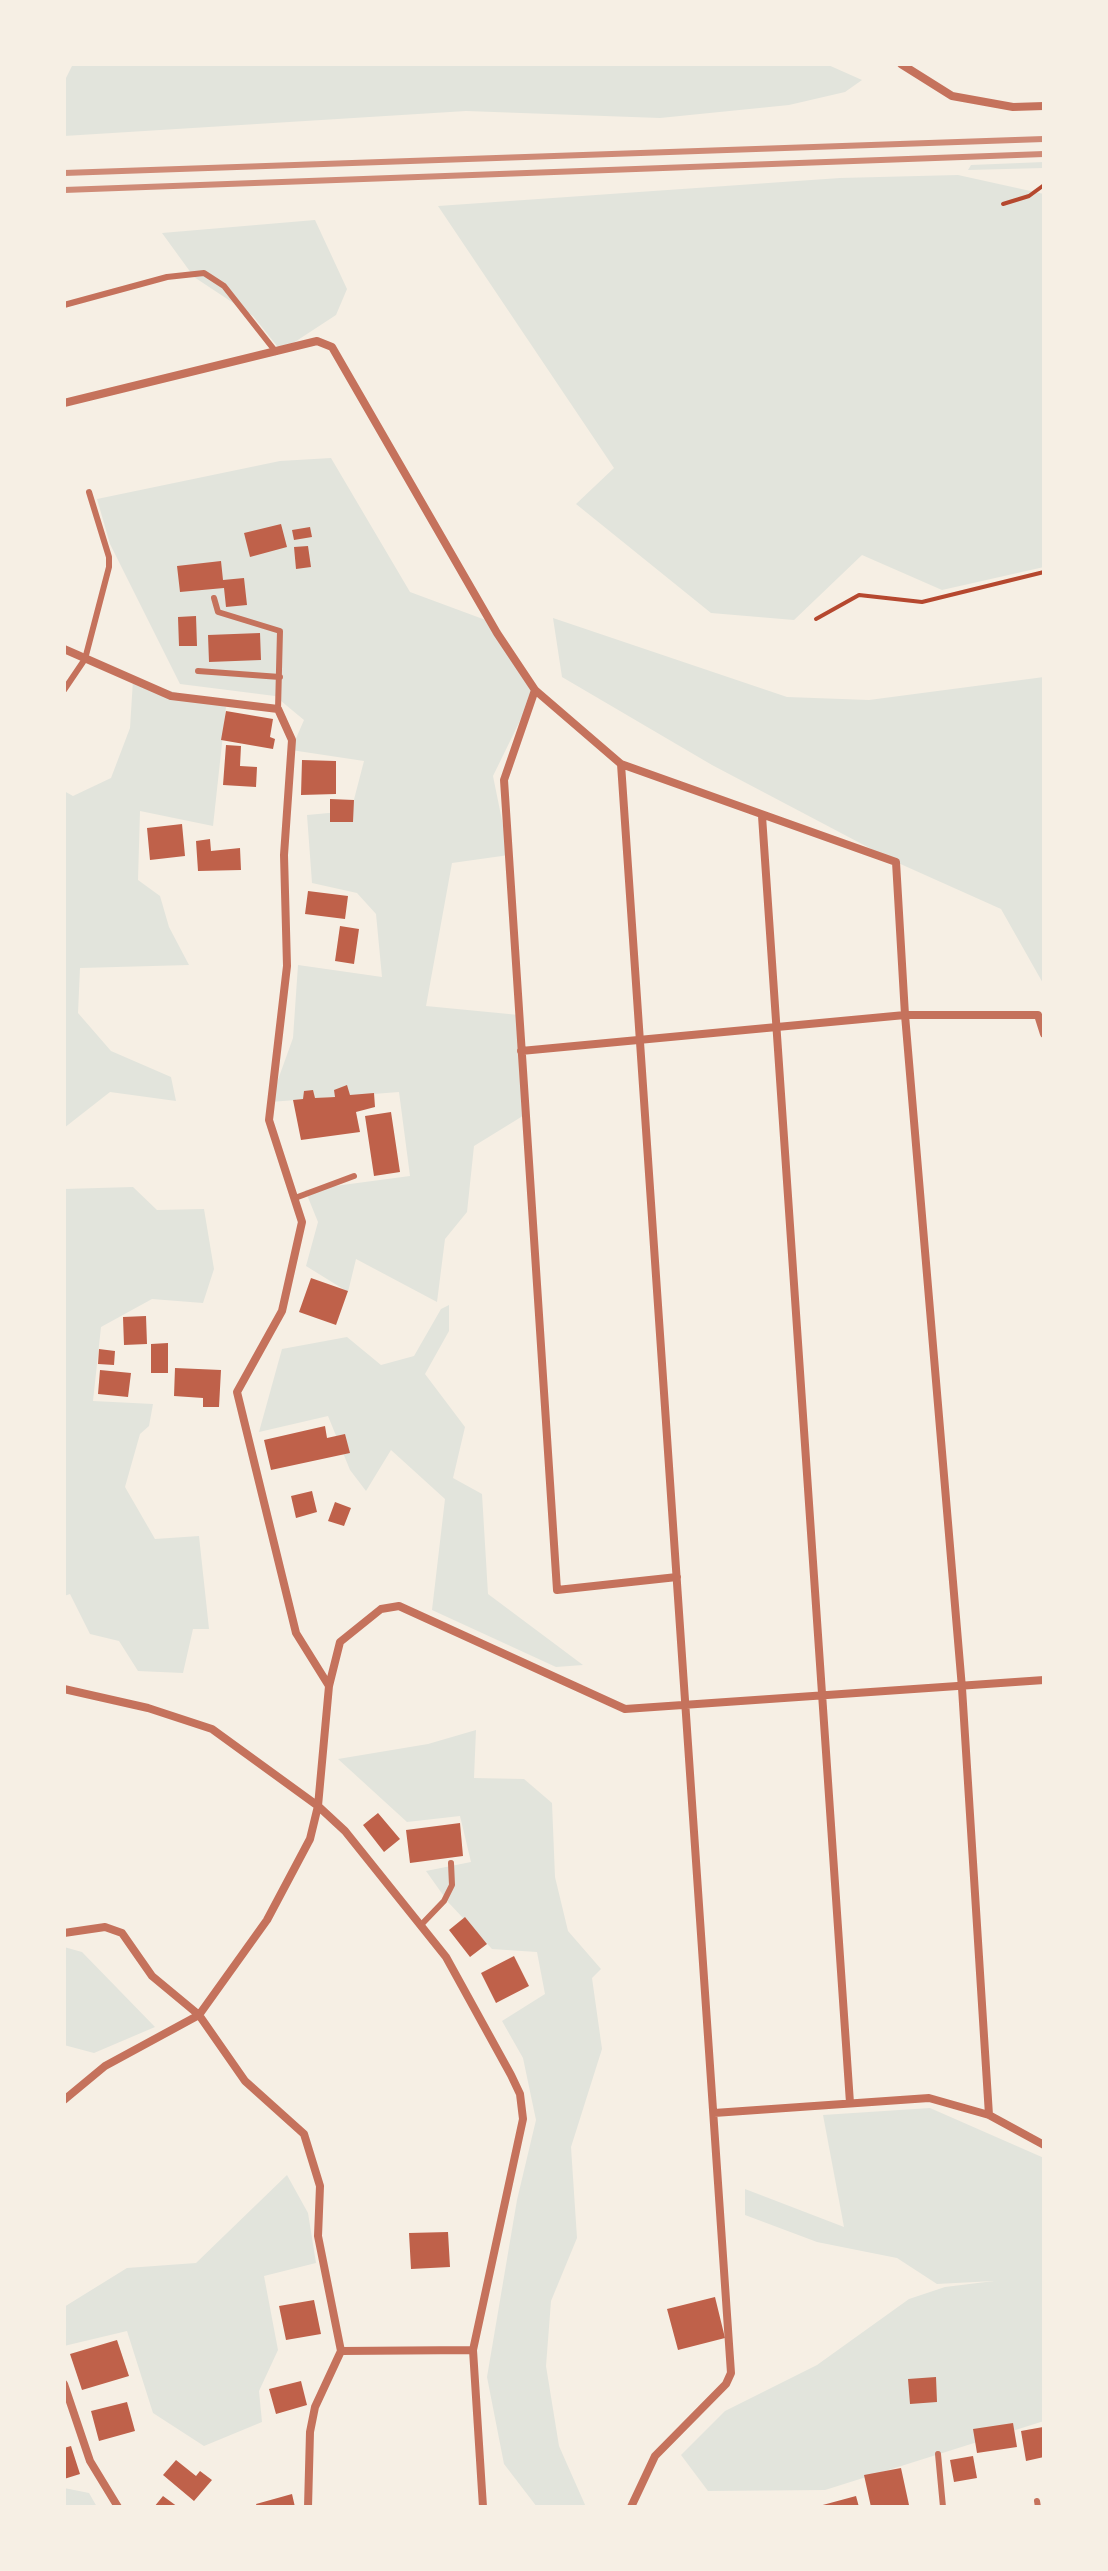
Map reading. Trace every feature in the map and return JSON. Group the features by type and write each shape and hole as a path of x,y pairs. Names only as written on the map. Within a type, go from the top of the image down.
{"street":[{"path":"901,64 952,96 1013,107 1044,106"},
{"path":"64,403 317,341 332,347 497,633 535,690 621,764 896,862 905,1015 962,1688 989,2115"},
{"path":"64,649 171,696 278,709 292,740 284,855 287,966 269,1120 302,1222 282,1311 237,1392 296,1633 329,1686"},
{"path":"535,690 504,780 557,1590 677,1577"},
{"path":"621,764 731,2373 726,2384 655,2456 631,2507"},
{"path":"762,816 850,2103"},
{"path":"521,1051 905,1015 1038,1015 1044,1034"},
{"path":"64,2100 105,2066 199,2015 267,1920 310,1839 318,1806 329,1686 340,1642 381,1609 399,1606 625,1709 1044,1680"},
{"path":"64,1689 148,1708 212,1729 318,1806 345,1831 446,1957 511,2075 523,2119 473,2350 483,2507"},
{"path":"64,1933 105,1927 122,1933 152,1976 199,2015 245,2081 304,2134 320,2186 318,2236 341,2351 315,2407 310,2432 308,2507"},
{"path":"714,2113 929,2098 989,2115 1044,2145"},
{"path":"341,2351 473,2350"},
{"path":"64,2384 90,2461 118,2507"}],"lane":[{"path":"64,305 167,277 204,273 224,286 276,352"},
{"path":"64,690 85,659 109,557 89,492"},
{"path":"214,598 218,612 280,631 278,709"},
{"path":"198,671 280,677"},
{"path":"295,1198 354,1176"},
{"path":"421,1925 444,1901 452,1885 451,1863"},
{"path":"938,2454 943,2507"}],"path":[{"path":"1003,204 1029,196 1044,185"},
{"path":"816,619 859,595 922,602 1044,572"}],"shaded area":[{"path":"73,64 826,64 862,80 845,92 789,105 660,118 466,111 64,136 64,82"},
{"path":"1044,162 1044,168 968,170 971,165"},
{"path":"958,175 1044,194 1044,567 942,590 862,555 794,620 711,613 576,504 614,468 438,206 840,178"},
{"path":"315,220 347,289 336,315 281,351 253,316 194,277 162,233"},
{"path":"331,458 410,592 491,622 535,690 493,776 509,855 452,863 426,1006 519,1015 526,1114 474,1146 467,1212 445,1239 437,1302 356,1259 348,1292 306,1266 318,1222 305,1190 410,1176 399,1092 270,1102 293,1038 298,965 382,977 376,914 357,893 312,883 307,815 351,811 364,761 291,750 304,720 275,696 180,684 110,544 97,499 280,461"},
{"path":"553,618 787,697 869,700 1044,677 1044,985 1001,909 896,862 712,765 562,677"},
{"path":"133,680 226,707 213,826 140,811 138,880 160,896 169,927 189,965 80,968 78,1013 111,1051 171,1077 176,1101 110,1092 64,1128 64,791 73,796 111,778 130,728"},
{"path":"133,1187 157,1210 204,1209 214,1269 203,1303 152,1299 101,1327 93,1401 153,1404 149,1426 140,1434 125,1487 155,1539 199,1536 209,1629 193,1629 183,1673 138,1671 119,1641 90,1634 70,1594 64,1596 64,1189"},
{"path":"449,1305 449,1331 425,1374 465,1427 453,1478 482,1494 488,1594 583,1665 556,1667 432,1610 445,1499 391,1450 366,1491 350,1470 328,1416 259,1432 282,1349 347,1337 381,1365 414,1356 441,1309"},
{"path":"476,1730 474,1778 524,1779 552,1803 555,1877 568,1931 601,1969 592,1978 602,2049 571,2147 577,2238 551,2301 546,2366 559,2446 586,2507 537,2507 504,2464 487,2377 517,2200 536,2120 523,2058 502,2021 545,1994 537,1952 492,1949 448,1902 426,1871 471,1862 460,1816 407,1822 338,1759 428,1744"},
{"path":"64,1947 82,1952 155,2027 94,2053 64,2045"},
{"path":"930,2108 1044,2158 1044,2421 825,2490 708,2491 681,2455 725,2411 817,2365 909,2299 945,2287 994,2281 937,2284 897,2258 817,2242 745,2215 745,2189 844,2227 823,2115"},
{"path":"287,2175 308,2213 316,2263 264,2276 278,2350 259,2391 262,2422 204,2446 153,2413 127,2331 64,2346 64,2307 127,2268 196,2263"},
{"path":"64,2488 89,2493 97,2507 64,2507"}],"building":[{"path":"281,524 287,547 250,557 244,533"},
{"path":"310,527 312,537 294,540 292,530"},
{"path":"308,546 311,567 296,569 294,547"},
{"path":"221,561 223,580 244,578 247,605 226,607 224,588 180,592 177,566"},
{"path":"196,616 197,646 179,646 178,617"},
{"path":"260,633 261,660 209,662 208,635"},
{"path":"226,711 273,719 270,737 275,739 273,749 221,740"},
{"path":"226,745 241,746 240,766 257,767 256,787 223,785"},
{"path":"302,760 336,761 336,794 301,795"},
{"path":"330,799 354,800 353,822 330,822"},
{"path":"182,824 185,856 150,860 147,828"},
{"path":"210,839 211,851 240,848 241,870 198,871 196,841"},
{"path":"308,891 348,896 345,919 305,914"},
{"path":"340,926 359,929 354,964 335,961"},
{"path":"347,1085 350,1095 374,1093 375,1107 356,1112 360,1132 301,1140 293,1100 303,1099 304,1091 313,1090 315,1098 335,1097 334,1090"},
{"path":"391,1112 400,1172 374,1176 365,1116"},
{"path":"311,1278 348,1291 336,1325 299,1312"},
{"path":"146,1316 147,1344 124,1345 123,1317"},
{"path":"168,1343 168,1373 151,1373 151,1344"},
{"path":"99,1349 115,1351 114,1365 98,1364"},
{"path":"175,1368 221,1370 219,1407 203,1407 203,1398 174,1396"},
{"path":"100,1370 131,1373 128,1397 98,1394"},
{"path":"325,1426 327,1438 345,1434 350,1453 271,1470 264,1440"},
{"path":"312,1491 317,1512 296,1518 291,1496"},
{"path":"335,1502 351,1508 344,1526 328,1521"},
{"path":"378,1813 400,1839 384,1852 363,1825"},
{"path":"460,1823 463,1856 410,1863 406,1830"},
{"path":"465,1917 487,1944 470,1957 449,1930"},
{"path":"514,1956 529,1986 496,2003 481,1973"},
{"path":"448,2232 450,2267 411,2269 409,2233"},
{"path":"715,2297 725,2338 678,2350 667,2309"},
{"path":"314,2300 321,2334 286,2340 279,2306"},
{"path":"117,2340 129,2376 82,2390 70,2354"},
{"path":"936,2377 937,2402 910,2404 908,2379"},
{"path":"301,2381 307,2405 276,2414 269,2389"},
{"path":"127,2402 135,2431 99,2441 91,2411"},
{"path":"1013,2423 1017,2447 977,2453 973,2429"},
{"path":"1043,2427 1044,2457 1026,2461 1021,2431"},
{"path":"71,2446 80,2474 64,2479 64,2448"},
{"path":"973,2456 977,2478 954,2482 950,2460"},
{"path":"176,2460 196,2476 200,2471 212,2480 194,2501 163,2475"},
{"path":"901,2468 909,2505 871,2507 864,2475"},
{"path":"292,2494 295,2507 257,2507 256,2504"},
{"path":"163,2496 178,2507 154,2507"},
{"path":"856,2496 859,2507 819,2507 819,2506"}],"railway":[{"path":"64,173 1044,139"},
{"path":"64,190 1044,154"}]}
